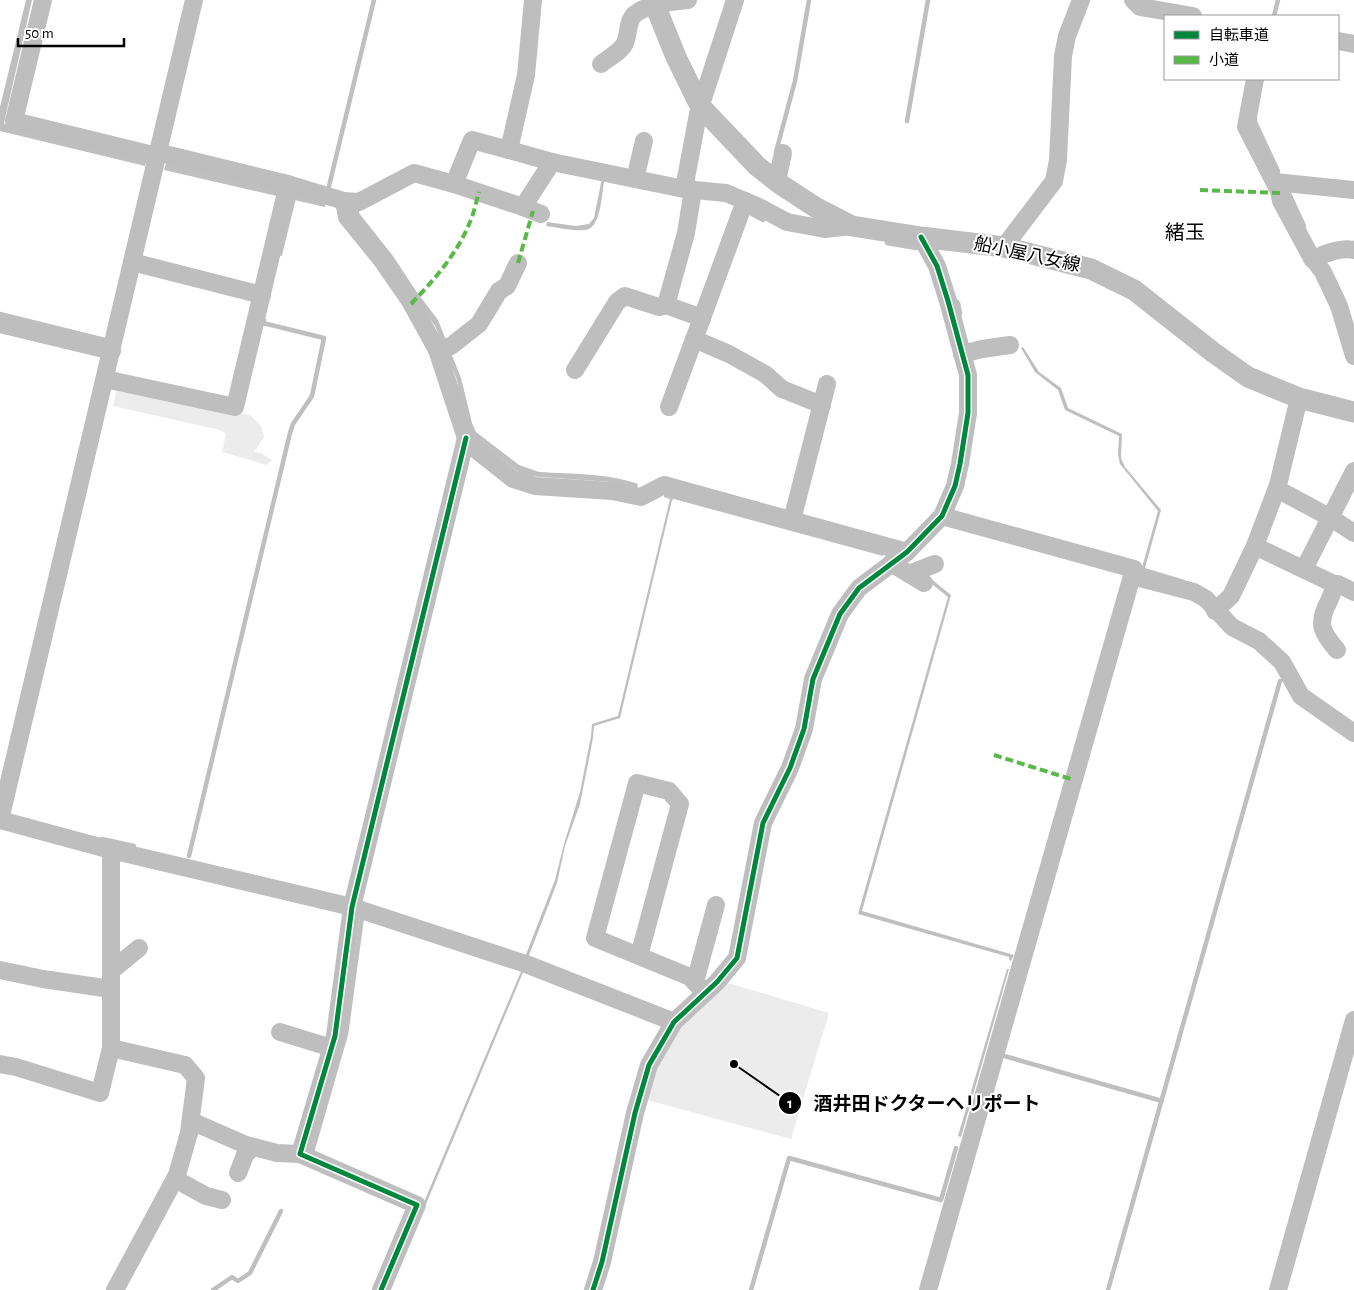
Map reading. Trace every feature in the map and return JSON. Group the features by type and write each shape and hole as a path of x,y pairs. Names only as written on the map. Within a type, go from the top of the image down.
{"main road":[{"name":"船小屋八女線","path":"654,2 676,57 700,106 757,166 815,207 852,226 1004,247 1091,269 1134,290 1214,353 1248,377 1299,398 1354,412"}],"street":[{"path":"43,0 14,121 288,184 344,201 359,202 414,173 454,184 541,214"},
{"path":"194,0 0,820 111,850 352,907 526,964 674,1022"},
{"path":"509,150 526,74 533,0"},
{"path":"601,64 624,44 628,27 636,13 654,2 688,0"},
{"path":"666,305 686,233 688,189 698,114 735,0"},
{"path":"1004,247 1054,181 1058,160 1063,56 1067,36 1081,0"},
{"path":"1133,0 1140,7 1187,15"},
{"path":"1339,41 1354,44"},
{"path":"1255,80 1246,127 1275,182 1281,201 1312,259 1323,272 1339,306 1354,356"},
{"path":"454,184 472,140 552,162 688,189 726,193 745,200 787,222 825,229 852,226"},
{"path":"635,179 644,141"},
{"path":"777,181 782,152"},
{"path":"523,207 552,162"},
{"path":"1275,182 1354,190"},
{"path":"105,379 235,407 288,184"},
{"path":"669,407 745,200"},
{"path":"344,201 347,217 381,259 410,301 437,350 466,438 475,449 514,479 535,486 612,491 641,497 664,485 907,552"},
{"path":"592,1290 602,1262 635,1113 649,1065 674,1022 700,988 737,958 763,823 790,768 804,729 813,679 840,614 859,588 907,552 942,516 957,478 968,413 968,375 937,266 921,237"},
{"path":"1312,259 1332,251 1354,250"},
{"path":"132,262 262,295"},
{"path":"437,350 452,346 479,324 499,291 507,286 518,263"},
{"path":"575,370 617,302 625,296 659,307 666,305 702,318"},
{"path":"0,324 112,351"},
{"path":"694,339 729,354 765,374 782,389 822,405"},
{"path":"963,358 982,349 1011,350"},
{"path":"792,520 827,384"},
{"path":"1215,611 1230,596 1255,546 1277,489 1299,398"},
{"path":"300,1154 335,1036 352,907 466,438"},
{"path":"1304,570 1354,471"},
{"path":"1277,489 1331,518 1354,533"},
{"path":"928,1290 1134,569 942,516"},
{"path":"1255,546 1354,592"},
{"path":"891,563 916,578 935,564"},
{"path":"1132,576 1194,592 1206,599 1232,628 1258,641 1282,662 1301,696 1353,730"},
{"path":"1334,584 1334,591 1322,613 1321,624 1326,639 1336,650"},
{"path":"639,956 680,804 669,791 637,783 595,938 690,977 700,988"},
{"path":"0,1064 16,1067 100,1093 111,1048 111,850"},
{"path":"700,988 716,904"},
{"path":"111,971 139,948"},
{"path":"0,970 42,980 111,989"},
{"path":"1278,1290 1354,1020"},
{"path":"280,1032 332,1048"},
{"path":"111,1048 185,1065 196,1078 189,1133 175,1179 116,1290"},
{"path":"191,1121 253,1147 300,1154 417,1205 380,1290"},
{"path":"238,1174 246,1155 253,1147"},
{"path":"175,1179 206,1196 222,1200"}],"shaded area":[{"path":"26,0 32,0 4,123 8,126 147,159 145,166 0,131 0,107"},
{"path":"166,163 326,201 325,207 164,170"},
{"path":"602,178 604,182 600,207 593,226 589,229 580,230 546,226 547,222 576,226 589,224 594,218"},
{"path":"354,209 359,210 359,213 393,256 438,320 461,378 476,432 519,465 539,472 589,475 626,480 638,484 637,489 610,482 527,476 474,438 466,422 457,380 435,326 353,215"},
{"path":"1023,347 1039,372 1061,388 1068,408 1122,434 1121,458 1125,467 1161,510 1145,568 1185,580 1185,583 1141,571 1158,511 1120,464 1118,455 1119,436 1065,410 1058,390 1035,372 1021,348"},
{"path":"117,387 250,415 261,426 264,437 254,452 261,453 272,460 267,465 222,452 226,434 220,430 113,406"},
{"path":"664,492 884,551 883,556 672,500 620,718 594,726 580,804 565,846 557,883 528,958 525,957 555,880 580,792 592,724 618,716 670,499 664,497"},
{"path":"924,573 951,595 862,911 1014,955 1011,961 1009,957 858,914 948,597 922,576"},
{"path":"522,969 524,970 390,1290 387,1290"},
{"path":"1007,969 1009,969 961,1137 958,1136"},
{"path":"728,983 829,1013 791,1139 647,1100 648,1088 672,1032"}],"waterway":[{"path":"329,186 374,0"},
{"path":"776,152 795,81 809,0"},
{"path":"907,121 928,0"},
{"path":"1274,15 1278,0"},
{"path":"1255,119 1278,171"},
{"path":"1286,187 1304,226"},
{"path":"280,254 294,197"},
{"path":"746,211 763,220"},
{"path":"887,243 916,248"},
{"path":"955,300 958,303 960,314"},
{"path":"0,314 105,340"},
{"path":"189,856 290,433 293,424 312,396 324,338 263,323 264,320"},
{"path":"1108,1290 1280,681"},
{"path":"102,839 134,846"},
{"path":"312,1152 346,1034 362,917 364,918"},
{"path":"1001,1055 1162,1101"},
{"path":"751,1290 789,1158 941,1200 956,1148"},
{"path":"213,1290 232,1277 238,1281 250,1273 281,1211"}],"marked path":[{"path":"1200,190 1280,193"},
{"path":"411,304 436,276 459,245 471,219 479,192"},
{"path":"518,263 533,211"},
{"path":"994,755 1074,780"}],"cycle path":[{"path":"593,1290 602,1262 635,1113 649,1065 674,1022 717,982 737,958 763,823 790,768 804,729 813,679 840,614 859,588 907,552 942,516 955,486 968,413 968,375 937,266 921,237"},
{"path":"381,1290 417,1205 300,1154 335,1036 352,907 466,438"}],"place":[{"name":"酒井田ドクターヘリポート","path":"734,1064"}],"district":[{"name":"緒玉","path":"1185,233"}]}
